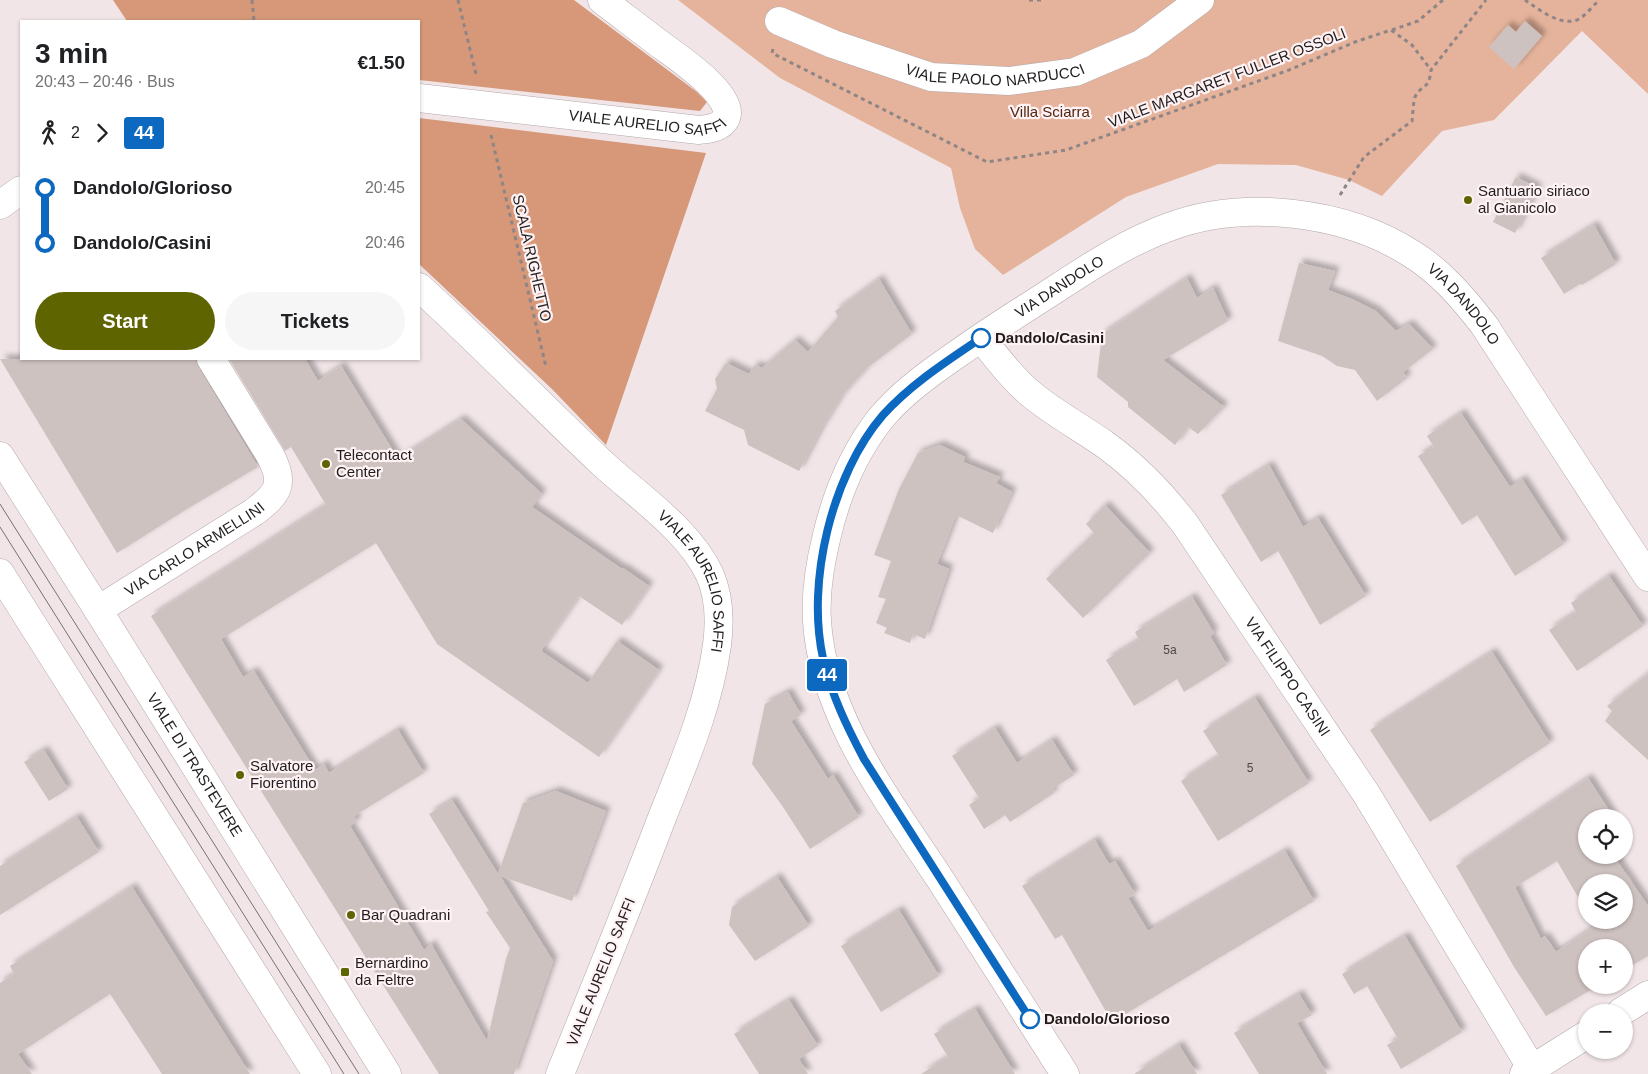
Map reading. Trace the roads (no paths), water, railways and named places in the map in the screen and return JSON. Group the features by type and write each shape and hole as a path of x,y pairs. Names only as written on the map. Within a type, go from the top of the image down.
{"street":[{"name":"VIALE AURELIO SAFFI","path":"420,98 699,130 720,125 727,114 721,97 696,72 602,0"},
{"name":"VIALE PAOLO NARDUCCI","path":"779,21 833,44 931,77 1009,81 1075,72 1141,44 1200,0"},
{"path":"0,205 20,191"},
{"name":"VIA DANDOLO","path":"1065,1074 864,759 836,703 822,657 818,632 817,594 823,553 838,495 857,454 883,416 906,393 933,371 981,338 1141,238 1170,226 1199,218 1237,212 1272,212 1325,219 1357,228 1396,244 1427,264 1456,291 1484,325 1648,576"},
{"name":"VIALE AURELIO SAFFI","path":"420,288 604,464 682,535 703,562 715,593 718,623 716,646 712,672 698,722 644,868 560,1074"},
{"name":"VIA FILIPPO CASINI","path":"981,338 1011,375 1032,394 1049,408 1107,446 1140,474 1168,502 1192,533 1366,795 1528,1072"},
{"name":"VIA CARLO ARMELLINI","path":"98,610 254,512 272,497 277,488 278,479 274,463 211,360"},
{"name":"VIALE DI TRASTEVERE","path":"0,456 387,1074"},
{"path":"0,573 317,1074"},
{"path":"1633,1004 1648,995"},
{"path":"1528,1072 1578,1040"}],"tram line":[{"path":"0,504 359,1074"},
{"path":"0,527 344,1074"}],"place":[{"name":"Santuario siriaco al Gianicolo","path":"1468,200"},
{"name":"Dandolo/Casini","path":"981,338"},
{"name":"Telecontact Center","path":"326,464"},
{"name":"Salvatore Fiorentino","path":"240,775"},
{"name":"Bar Quadrani","path":"351,915"},
{"name":"Bernardino da Feltre","path":"345,972"},
{"name":"Dandolo/Glorioso","path":"1030,1019"}],"park label":[{"name":"Villa Sciarra","path":"1050,112"}]}
